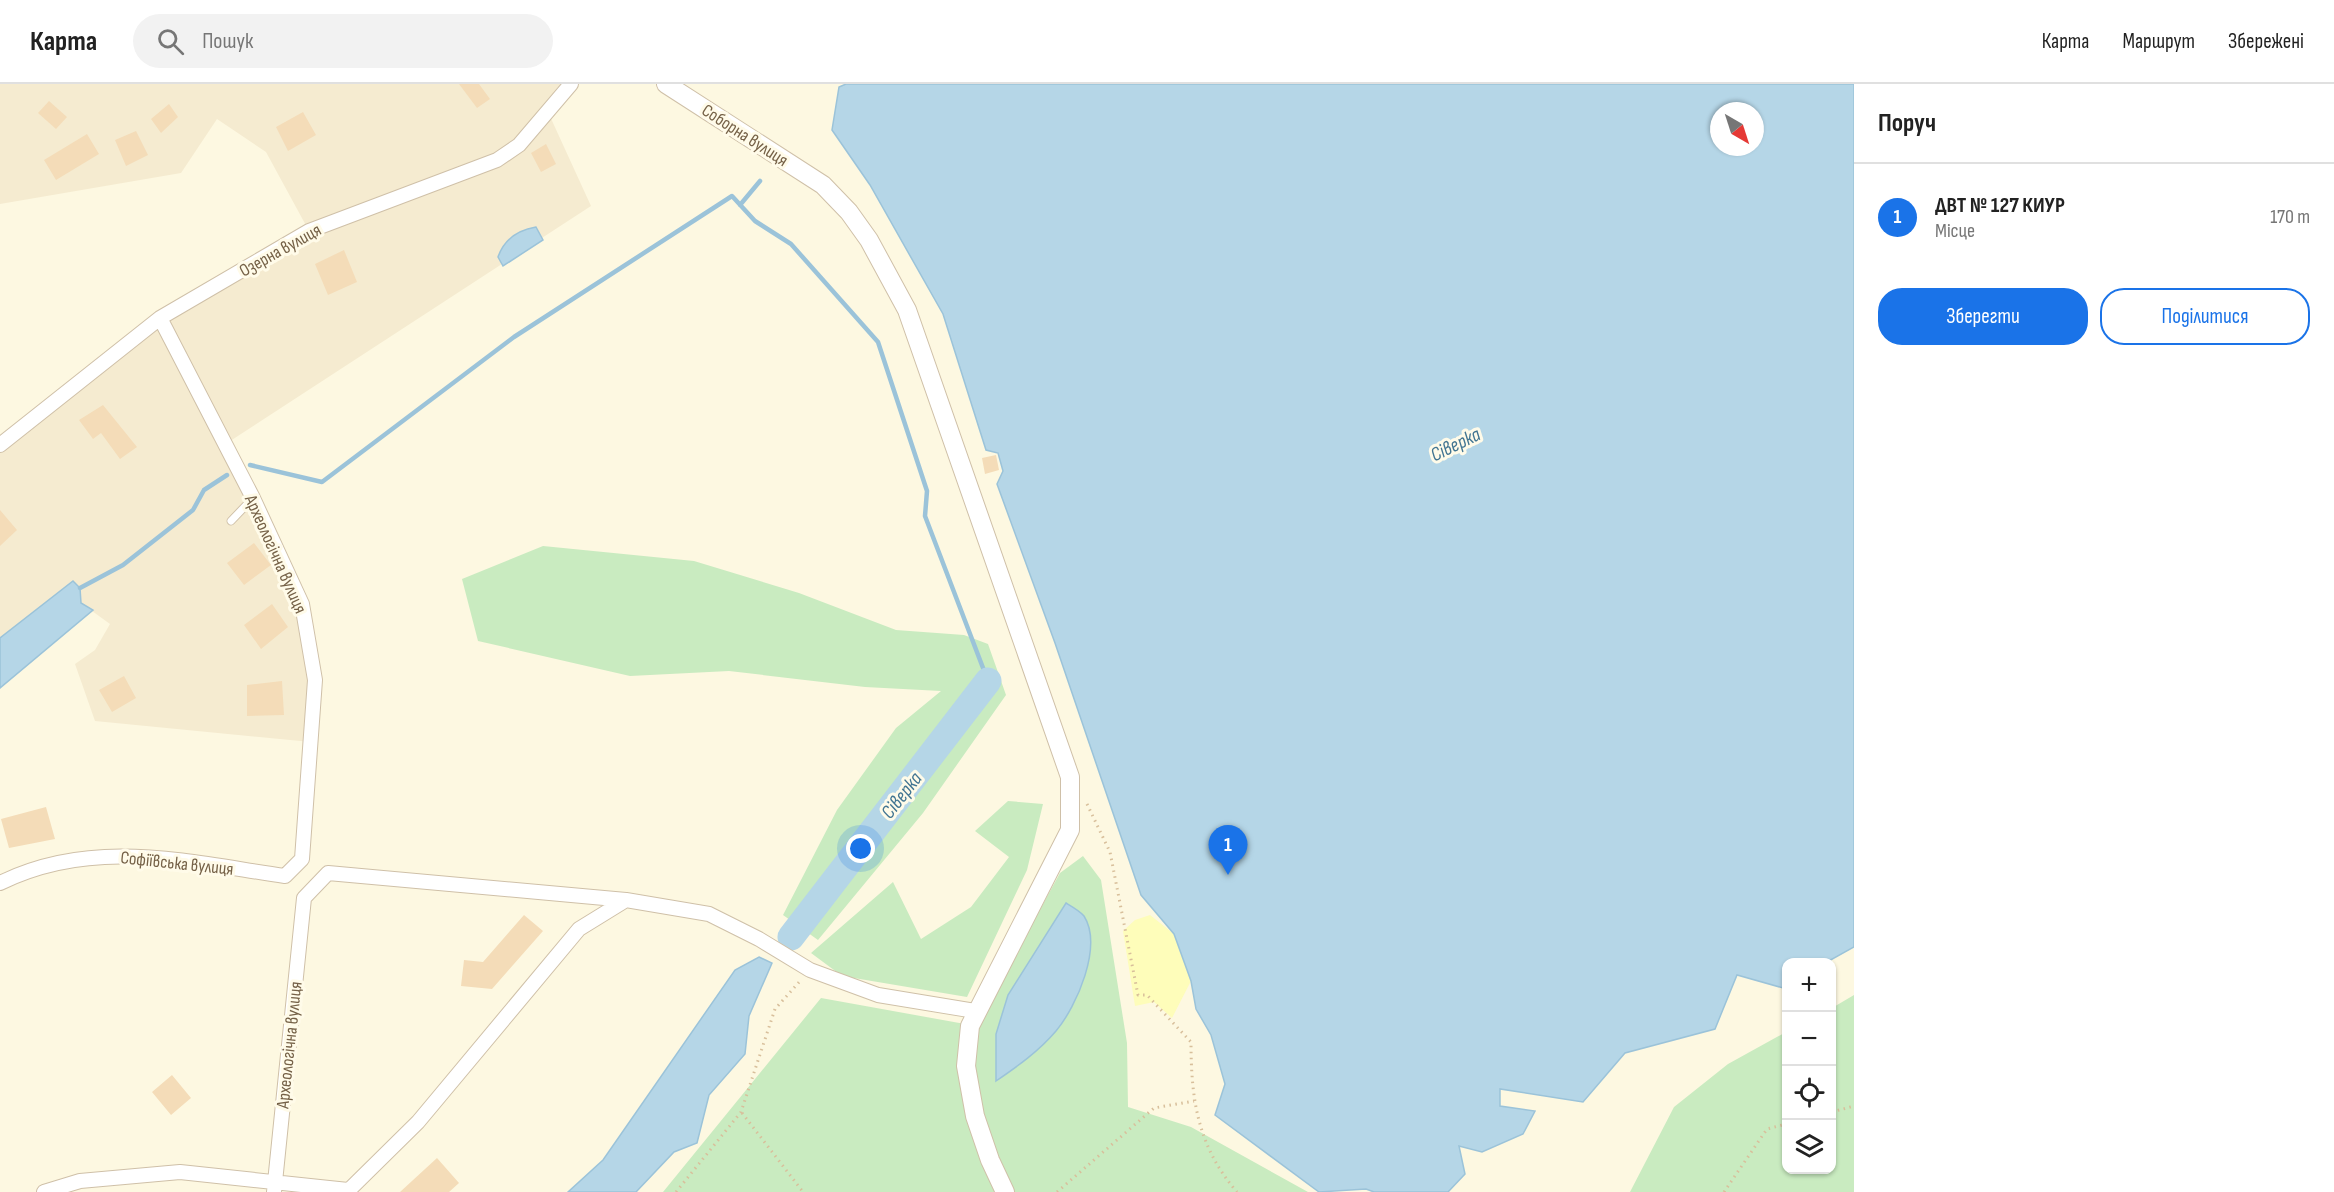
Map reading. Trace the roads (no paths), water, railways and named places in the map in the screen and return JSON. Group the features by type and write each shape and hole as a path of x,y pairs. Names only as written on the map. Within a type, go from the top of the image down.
{"street":[{"name":"Озерна вулиця","path":"0,445 160,318 309,231 497,160 519,145 571,84"},
{"name":"Соборна вулиця","path":"666,84 823,185 849,212 869,240 907,310 1070,777 1070,830 975,1011 970,1026 968,1076 975,1116 990,1160 1005,1192"},
{"name":"Археологічна вулиця","path":"160,318 253,498 302,604 315,680 302,859 285,876"},
{"name":"Софіївська вулиця","path":"0,883 55,862 89,856 136,856 285,876"},
{"name":"Археологічна вулиця","path":"275,1187 304,898 328,873 626,900"},
{"path":"44,1192 80,1181 180,1172 275,1187 348,1191 418,1122 579,929 626,900 709,914 759,939 810,970 878,995 975,1011"}],"lane":[{"path":"231,521 253,498"}],"water":[{"path":"846,84 1854,84 1854,947 1834,958 1782,958 1782,988 1737,975 1715,1029 1625,1053 1583,1102 1500,1089 1500,1106 1535,1111 1523,1134 1482,1152 1459,1146 1465,1174 1448,1192 1374,1192 1366,1189 1319,1192 1215,1115 1225,1084 1211,1035 1196,1009 1191,981 1174,934 1141,895 1055,643 997,484 1003,471 998,453 986,450 943,314 870,185 832,130 839,87"},
{"path":"536,227 543,240 503,266 498,257 508,241 518,233"},
{"path":"73,581 80,588 81,603 93,610 0,688 0,638"},
{"path":"1066,903 1084,916 1089,929 1091,943 1089,959 1079,992 1056,1031 1028,1058 996,1081 996,1034 1008,995"},
{"path":"759,957 772,963 749,1016 745,1054 709,1095 697,1143 674,1152 636,1192 568,1192 603,1160 735,970"}],"waterway":[{"path":"740,205 760,181"},
{"path":"250,465 322,482 514,337 732,196 755,221 791,244 878,342 927,491 925,516 988,681"},
{"path":"80,588 123,565 193,510 204,490 227,475"},
{"name":"Сіверка","path":"791,937 988,681"}],"place":[{"name":"ДВТ № 127 КИУР","path":"1228,875"}]}
